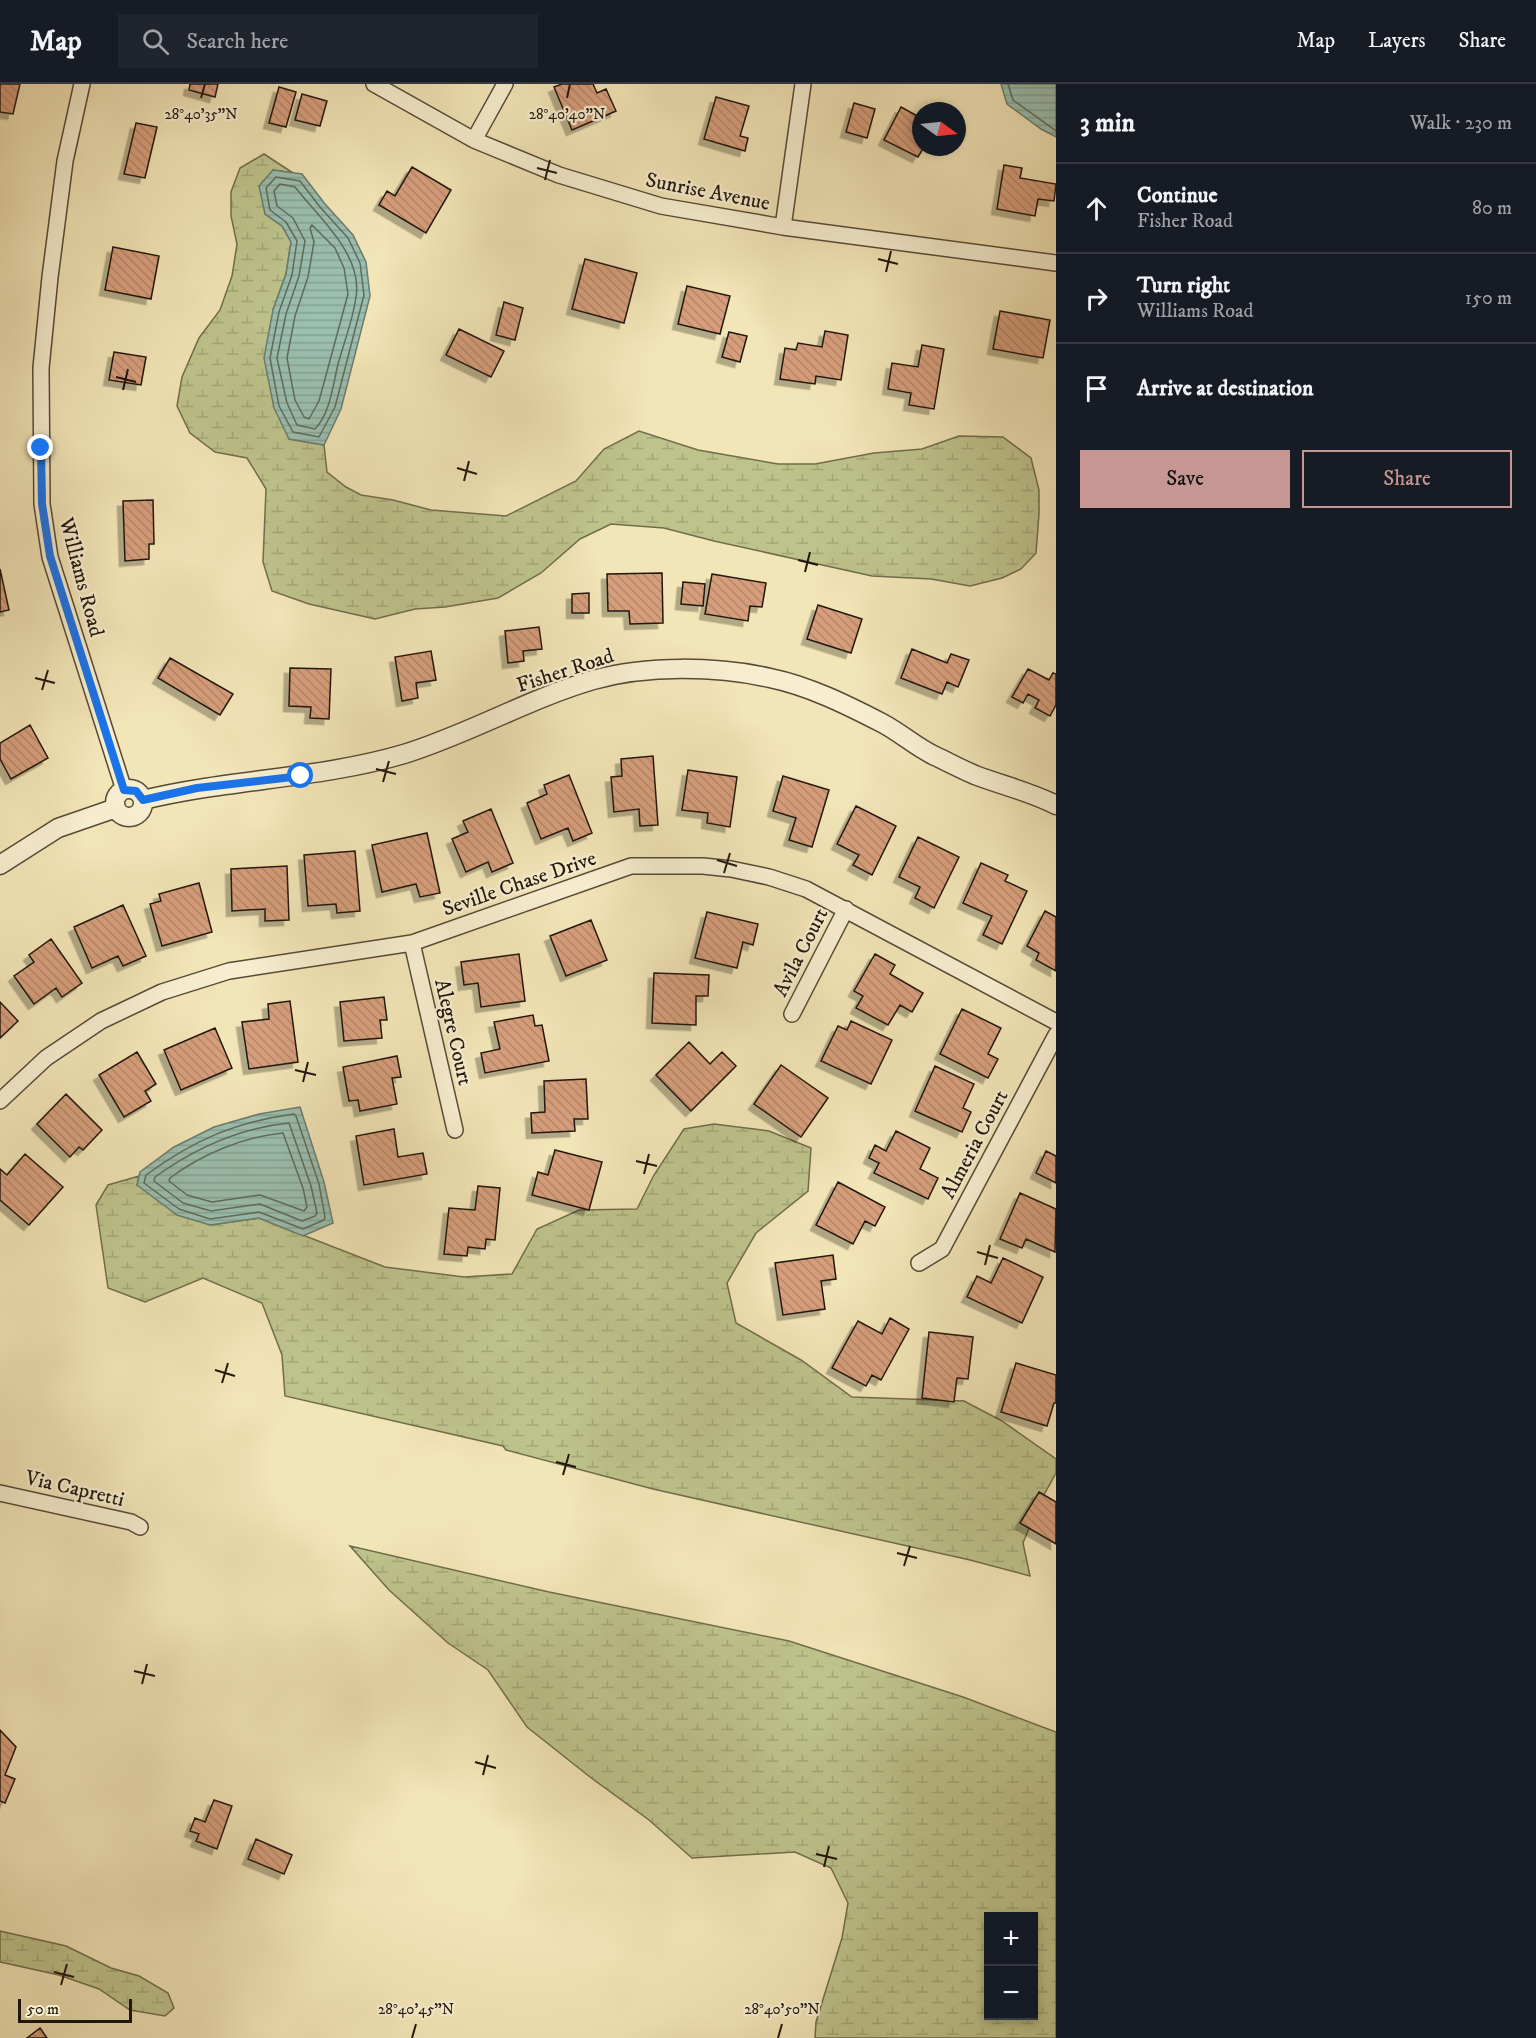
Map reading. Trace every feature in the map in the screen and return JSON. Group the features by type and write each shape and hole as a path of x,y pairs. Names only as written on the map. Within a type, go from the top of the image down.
{"street":[{"name":"Williams Road","path":"82,84 65,161 41,368 42,504 50,556 124,790"},
{"name":"Sunrise Avenue","path":"374,84 474,140 559,175 661,206 783,227 1056,263"},
{"path":"474,140 505,84"},
{"path":"783,227 803,84"},
{"name":"Fisher Road","path":"0,865 58,828 116,808 125,816 134,816 141,811 143,800 197,788 311,774 403,754 447,740 538,699 594,680 646,670 709,670 770,678 838,701 885,724 935,756 972,774 1056,805"},
{"path":"116,808 117,797 124,790 136,791 143,800"},
{"name":"Seville Chase Drive","path":"0,1101 46,1058 101,1021 162,992 229,970 412,943 631,866 703,866 730,869 769,877 806,889 1056,1022"},
{"name":"Avila Court","path":"792,1014 846,909"},
{"name":"Alegre Court","path":"412,943 455,1130"},
{"name":"Almeria Court","path":"919,1263 942,1249 1056,1035"},
{"name":"Via Capretti","path":"0,1493 131,1522 140,1527"}],"green space":[{"path":"264,154 293,173 273,170 265,214 282,226 291,242 286,274 273,310 289,439 324,445 327,472 361,495 393,500 431,510 506,516 576,481 604,449 639,431 698,450 778,464 815,464 874,453 922,449 959,436 1003,437 1031,458 1039,490 1036,553 1021,569 1002,578 970,586 931,579 872,576 664,528 611,524 580,539 541,573 498,598 445,607 415,609 375,619 309,604 272,591 263,562 266,489 247,458 215,452 190,433 177,406 182,377 199,338 220,310 232,276 237,244 231,216 231,192 240,168"},
{"path":"714,1124 769,1131 811,1148 808,1191 756,1233 727,1283 736,1323 801,1360 852,1397 964,1401 1002,1421 1056,1459 1056,1473 1040,1502 1023,1543 1030,1576 970,1560 653,1489 506,1450 503,1446 285,1396 282,1355 262,1303 203,1278 145,1302 108,1288 96,1205 108,1185 139,1176 137,1185 210,1225 259,1218 385,1267 464,1277 512,1274 537,1229 579,1210 637,1209 654,1175 684,1129"},
{"path":"350,1546 549,1592 789,1641 963,1697 1056,1732 1056,2038 815,2038 816,2022 842,1938 848,1903 831,1868 795,1852 692,1858 649,1820 527,1727 488,1670 448,1643 389,1590"},
{"path":"0,1931 66,1946 111,1968 139,1976 168,1993 174,2008 165,2016 130,2010 99,1989 59,1975 0,1962"}],"water":[{"path":"1001,84 1056,84 1056,137 1007,104"},
{"path":"273,170 302,174 353,235 366,262 370,296 341,409 324,445 289,439 274,408 264,358 273,310 286,274 291,242 282,226 265,214 259,186"},
{"path":"300,1107 324,1182 333,1223 303,1236 259,1218 210,1225 177,1215 137,1185 140,1172 174,1147 214,1127 259,1114"}],"building":[{"path":"0,84 20,84 13,114 0,112"},
{"path":"190,84 218,84 215,97 189,90"},
{"path":"562,84 593,84 597,93 606,89 616,111 572,130 554,87"},
{"path":"279,87 296,92 286,127 269,123"},
{"path":"302,94 327,101 320,126 295,120"},
{"path":"716,97 749,106 740,136 748,138 745,151 704,139"},
{"path":"854,103 875,109 867,138 846,132"},
{"path":"901,107 912,113 912,154 884,140"},
{"path":"136,123 157,127 145,178 124,174"},
{"path":"1004,165 1022,168 1020,178 1056,184 1054,201 1038,199 1035,216 997,209"},
{"path":"412,167 451,190 426,233 379,205 387,191 395,196"},
{"path":"113,247 159,256 151,299 105,290"},
{"path":"585,259 637,273 624,323 572,309"},
{"path":"687,286 730,296 720,334 678,324"},
{"path":"504,302 523,308 515,340 496,335"},
{"path":"1000,311 1050,320 1043,358 993,349"},
{"path":"459,329 504,351 491,377 446,355"},
{"path":"825,331 848,335 841,380 816,376 815,384 780,379 785,348 796,350 798,343 822,347"},
{"path":"729,332 747,336 740,362 722,357"},
{"path":"922,345 944,349 934,409 909,405 911,393 888,389 892,363 918,367"},
{"path":"114,352 146,357 141,385 109,380"},
{"path":"153,500 154,544 149,544 149,559 125,561 123,501"},
{"path":"0,569 9,610 0,612"},
{"path":"662,573 663,623 630,624 629,611 608,611 607,574"},
{"path":"712,574 766,583 762,607 750,606 748,621 705,614"},
{"path":"683,582 705,584 703,606 681,604"},
{"path":"589,593 589,613 572,613 572,594"},
{"path":"818,605 862,619 851,653 807,639"},
{"path":"539,627 542,649 523,651 524,661 508,663 505,631"},
{"path":"912,649 947,663 951,654 969,660 958,687 947,682 942,694 901,678"},
{"path":"431,651 436,680 416,683 418,698 402,701 395,657"},
{"path":"170,658 233,694 220,715 158,678"},
{"path":"290,668 331,669 329,719 310,718 311,707 289,706"},
{"path":"1028,669 1049,680 1053,673 1056,674 1056,705 1050,716 1035,708 1039,700 1028,694 1023,703 1012,697"},
{"path":"30,725 48,758 11,779 0,759 0,743"},
{"path":"653,756 658,825 640,826 639,809 614,812 611,777 622,776 621,759"},
{"path":"688,770 737,777 730,827 707,823 708,813 682,810"},
{"path":"569,775 592,833 573,841 568,828 541,839 527,803 547,794 544,785"},
{"path":"783,776 829,790 812,847 789,840 796,818 773,811"},
{"path":"856,806 896,826 872,875 853,865 859,855 837,844"},
{"path":"491,809 513,863 492,872 488,862 466,872 452,839 468,832 463,821"},
{"path":"427,833 440,893 420,897 416,884 382,892 372,845"},
{"path":"918,837 959,857 934,908 915,898 920,887 899,877"},
{"path":"355,851 360,911 337,913 336,904 308,906 304,855"},
{"path":"981,863 1008,875 1005,881 1027,891 1002,944 983,935 992,916 963,903"},
{"path":"287,866 289,920 265,921 265,909 232,911 231,869"},
{"path":"199,883 212,932 162,946 150,904 161,901 159,894"},
{"path":"123,905 146,956 123,966 118,956 92,968 74,927"},
{"path":"1045,911 1056,917 1056,971 1036,960 1039,953 1027,946"},
{"path":"707,912 758,924 753,945 743,942 737,968 695,958"},
{"path":"591,920 607,960 566,976 550,936"},
{"path":"51,939 82,983 62,997 56,988 34,1004 14,976 34,962 29,955"},
{"path":"519,954 525,1001 481,1007 478,983 464,985 461,962"},
{"path":"875,954 895,965 890,974 923,993 912,1012 900,1005 888,1025 856,1008 863,996 854,991"},
{"path":"654,973 709,975 708,996 696,996 696,1025 652,1023"},
{"path":"384,997 387,1020 380,1020 382,1038 344,1041 340,1002"},
{"path":"290,1001 298,1062 249,1069 242,1022 269,1019 268,1004"},
{"path":"0,1002 18,1021 0,1038"},
{"path":"962,1009 1001,1028 988,1054 998,1059 988,1078 940,1054"},
{"path":"533,1015 535,1026 542,1025 549,1061 485,1073 481,1053 500,1049 494,1022"},
{"path":"851,1021 892,1040 871,1084 821,1061 838,1026 847,1030"},
{"path":"215,1028 232,1068 181,1090 164,1050"},
{"path":"689,1042 710,1064 722,1052 736,1066 691,1111 656,1075"},
{"path":"137,1052 156,1084 145,1091 151,1101 124,1117 99,1075"},
{"path":"397,1056 401,1077 392,1078 397,1104 360,1111 358,1100 349,1101 343,1067"},
{"path":"781,1065 828,1098 801,1137 754,1104"},
{"path":"935,1066 974,1084 963,1108 971,1112 962,1132 915,1111"},
{"path":"586,1079 588,1119 574,1119 575,1131 532,1133 531,1113 545,1112 544,1081"},
{"path":"66,1094 102,1130 83,1150 79,1147 70,1157 37,1124"},
{"path":"394,1129 398,1157 423,1153 427,1174 364,1185 356,1136"},
{"path":"896,1131 930,1148 920,1169 938,1178 928,1199 874,1173 879,1163 869,1158 875,1145 886,1151"},
{"path":"555,1150 602,1162 589,1210 532,1195 538,1172 548,1175"},
{"path":"1046,1151 1056,1156 1056,1183 1036,1173"},
{"path":"25,1154 63,1187 29,1225 0,1200 0,1169 7,1175"},
{"path":"838,1182 885,1207 875,1226 865,1221 853,1244 816,1225"},
{"path":"478,1186 500,1188 495,1240 486,1239 485,1249 468,1247 467,1256 444,1254 449,1208 475,1210"},
{"path":"1020,1193 1056,1209 1055,1252 1026,1239 1022,1248 1000,1239"},
{"path":"833,1255 836,1279 821,1281 825,1309 783,1315 775,1263"},
{"path":"1003,1258 1043,1277 1022,1323 967,1297 977,1276 991,1283"},
{"path":"890,1318 909,1329 881,1380 872,1375 866,1386 832,1368 858,1321 882,1334"},
{"path":"929,1332 973,1337 968,1379 957,1378 954,1402 922,1398"},
{"path":"1016,1363 1056,1375 1056,1403 1054,1403 1047,1426 1001,1412"},
{"path":"1039,1492 1056,1502 1056,1544 1020,1523"},
{"path":"0,1730 16,1747 5,1775 15,1779 5,1803 0,1801"},
{"path":"214,1800 232,1806 217,1849 196,1841 199,1834 190,1831 195,1818 205,1822"},
{"path":"256,1839 292,1855 284,1874 248,1859"},
{"path":"40,2028 47,2038 27,2038"}],"route":[{"path":"41,448 42,504 50,556 124,790 136,791 143,800 197,788 301,776"}]}
